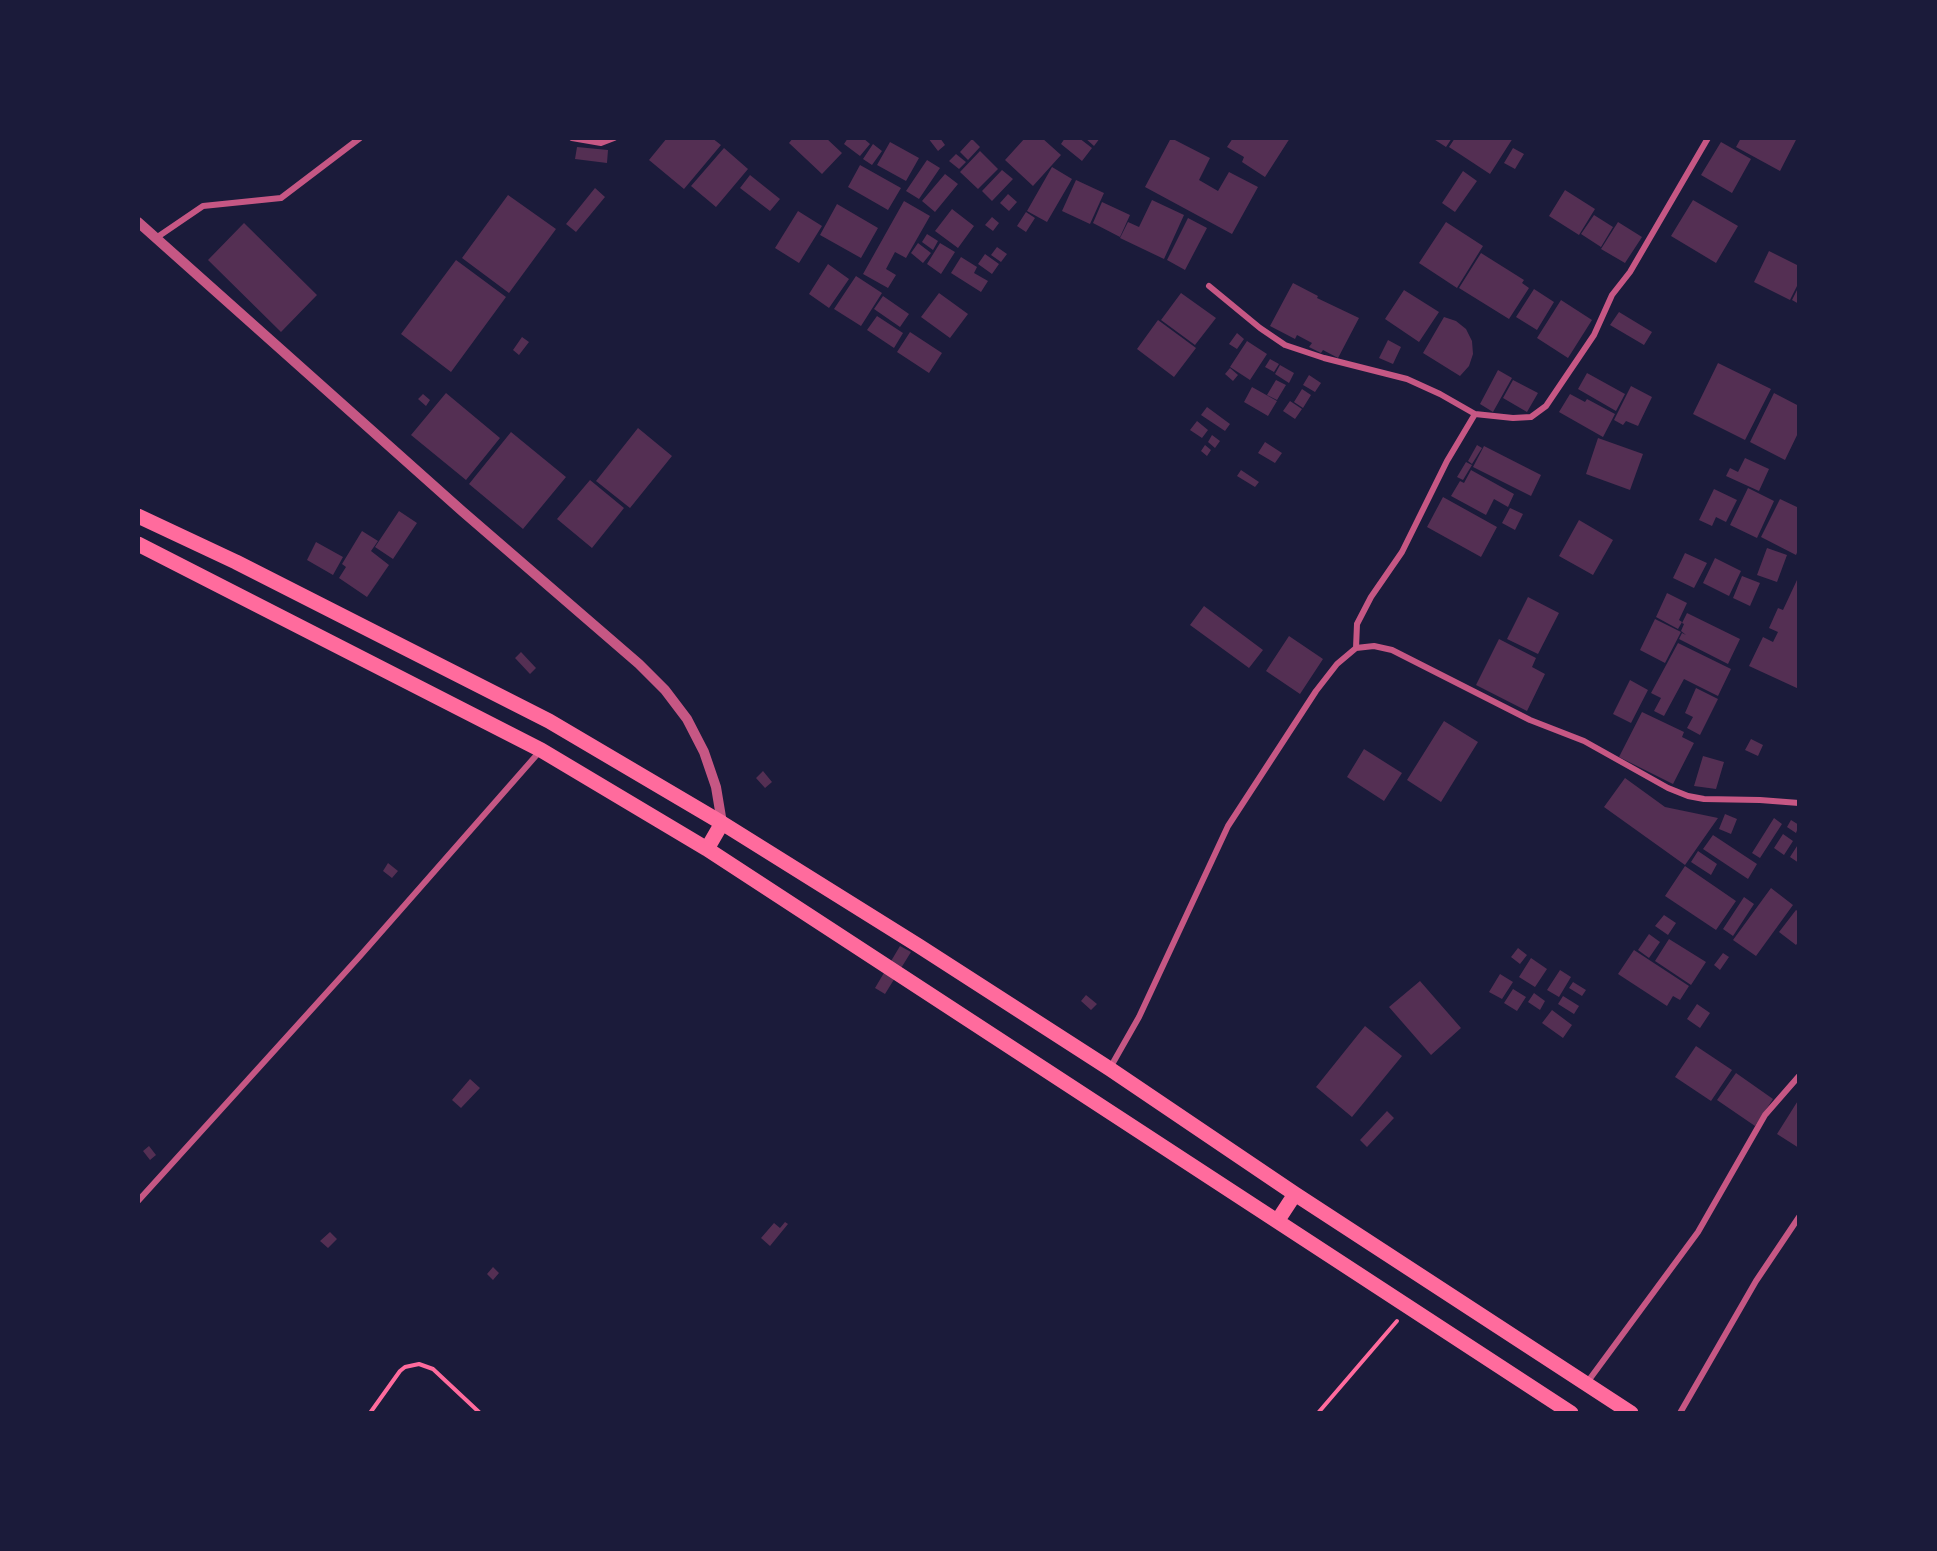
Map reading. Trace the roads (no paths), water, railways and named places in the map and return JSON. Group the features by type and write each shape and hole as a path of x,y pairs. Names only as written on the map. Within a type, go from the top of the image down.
{"main road":[{"path":"138,516 549,721 722,823 1110,1069 1294,1194 1631,1413"},
{"path":"138,544 541,750 707,849 896,975 1278,1220 1571,1413"},
{"path":"707,849 722,823"},
{"path":"1278,1220 1294,1194"}],"street":[{"path":"156,238 203,206 280,198 360,138"},
{"path":"572,138 601,143 614,138"},
{"path":"1209,286 1260,328 1285,345 1324,358 1407,379 1475,414 1513,418 1531,417 1546,406 1594,335 1612,295 1630,272 1708,138"},
{"path":"138,222 462,511 639,664 665,690 687,719 704,752 716,787 722,823"},
{"path":"1356,648 1357,624 1371,597 1402,552 1447,461 1475,414"},
{"path":"1110,1069 1139,1017 1228,826 1316,692 1337,664 1356,648 1374,646 1392,650 1530,720 1584,741 1668,788 1688,796 1704,799 1799,803"},
{"path":"138,1201 368,947 541,750"},
{"path":"1586,1384 1698,1232 1765,1115 1799,1076"},
{"path":"1680,1413 1756,1281 1799,1216"}]}
